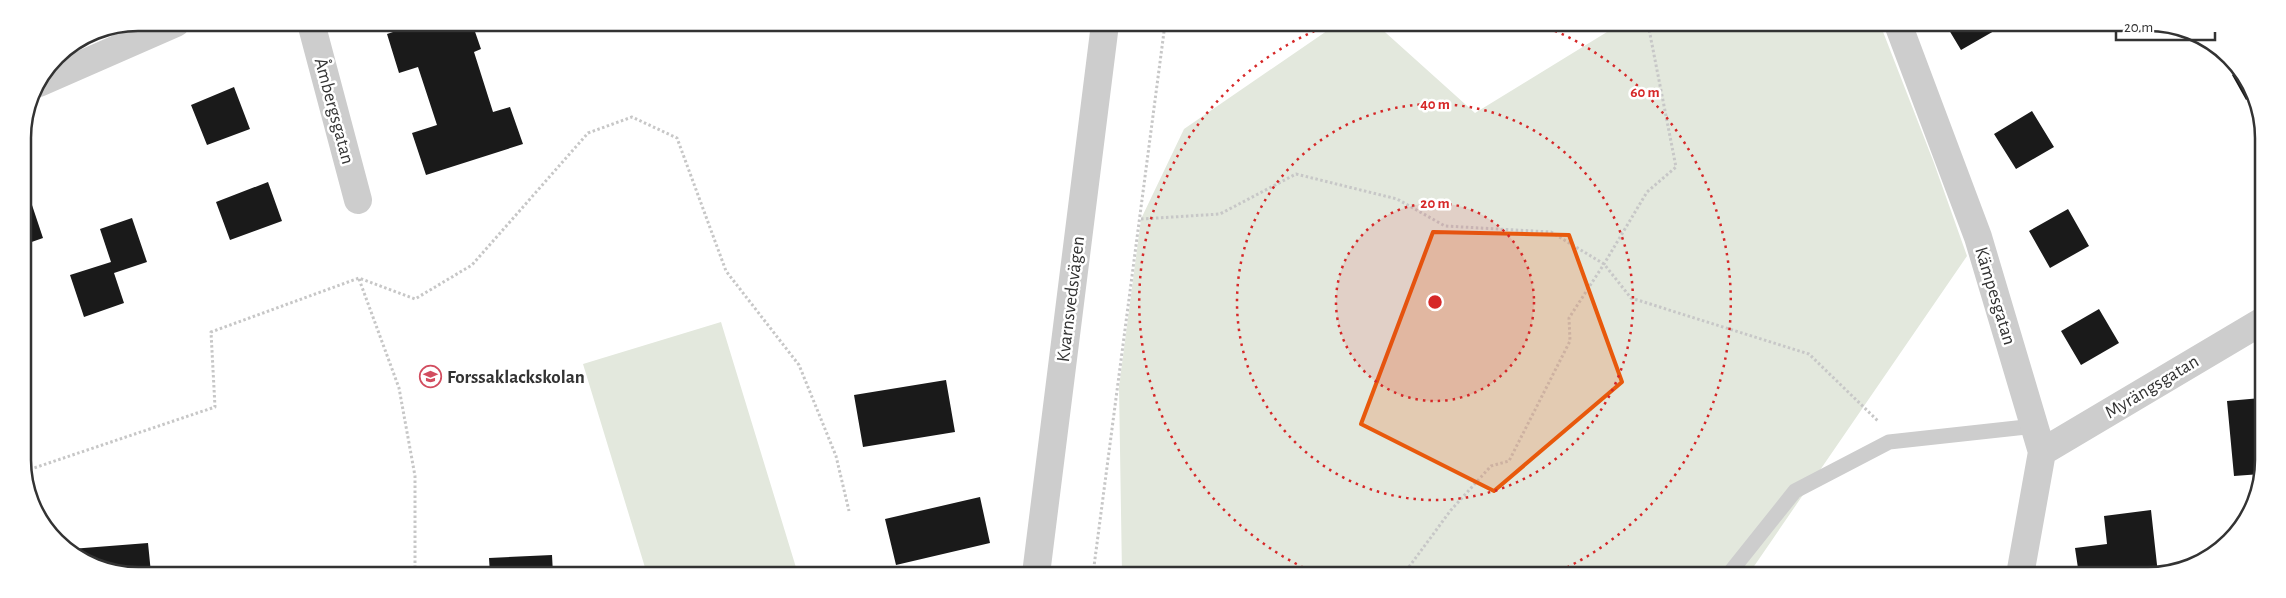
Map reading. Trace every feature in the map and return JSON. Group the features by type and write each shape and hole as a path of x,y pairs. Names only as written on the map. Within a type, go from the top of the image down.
{"street":[{"path":"50,78 156,31"},
{"name":"Åmbergsgatan","path":"313,31 358,200"},
{"name":"Kvarnsvedsvägen","path":"1037,567 1104,31"},
{"name":"Kämpesgatan","path":"1901,31 1978,237 2038,439 2021,567"},
{"name":"Myrängsgatan","path":"2038,439 2255,325"}],"lane":[{"path":"1734,567 1795,491 1888,442 2038,439"}],"path":[{"path":"1094,567 1164,31"},
{"path":"1408,567 1451,510 1491,466 1509,461 1570,341 1569,318 1647,192 1676,168 1649,31"},
{"path":"31,469 215,407 211,332 359,278 415,299 472,265 588,133 632,117 678,138 726,271 799,364 836,456 849,511"},
{"path":"1141,219 1220,214 1296,174 1397,199 1445,226 1551,232 1604,264 1631,298 1809,354 1878,420 1888,442"},
{"path":"359,278 400,398 415,476 415,567"}],"highlighted area":[{"path":"1433,232 1569,235 1622,382 1494,491 1361,424"}],"shaded area":[{"path":"1327,31 1384,31 1475,113 1609,31 1883,31 1934,163 1967,256 1753,567 1122,567 1119,387 1141,219 1184,129"},
{"path":"721,322 796,567 645,567 583,364"}],"building":[{"path":"396,31 475,31 481,49 474,52 493,112 510,107 523,144 426,175 412,133 437,125 418,67 399,73 387,34"},
{"path":"1950,31 1994,31 1961,50"},
{"path":"2234,74 2244,91 2246,100 2232,75"},
{"path":"234,87 250,129 207,145 191,105"},
{"path":"2032,111 2054,147 2016,169 1994,134"},
{"path":"268,182 282,221 230,240 216,202"},
{"path":"31,202 43,238 31,242"},
{"path":"2068,209 2089,246 2050,268 2029,231"},
{"path":"132,218 147,262 114,273 124,303 84,317 70,275 111,262 100,229"},
{"path":"2099,309 2119,343 2081,365 2061,331"},
{"path":"946,380 955,432 863,447 854,395"},
{"path":"2255,399 2254,475 2234,476 2227,401"},
{"path":"980,497 990,543 896,565 885,519"},
{"path":"2151,510 2157,567 2078,567 2075,548 2107,544 2104,516"},
{"path":"148,543 150,567 117,565 91,556 78,548"},
{"path":"552,555 553,567 490,567 489,558"}],"place":[{"name":"Forssaklackskolan","path":"431,377"}]}
